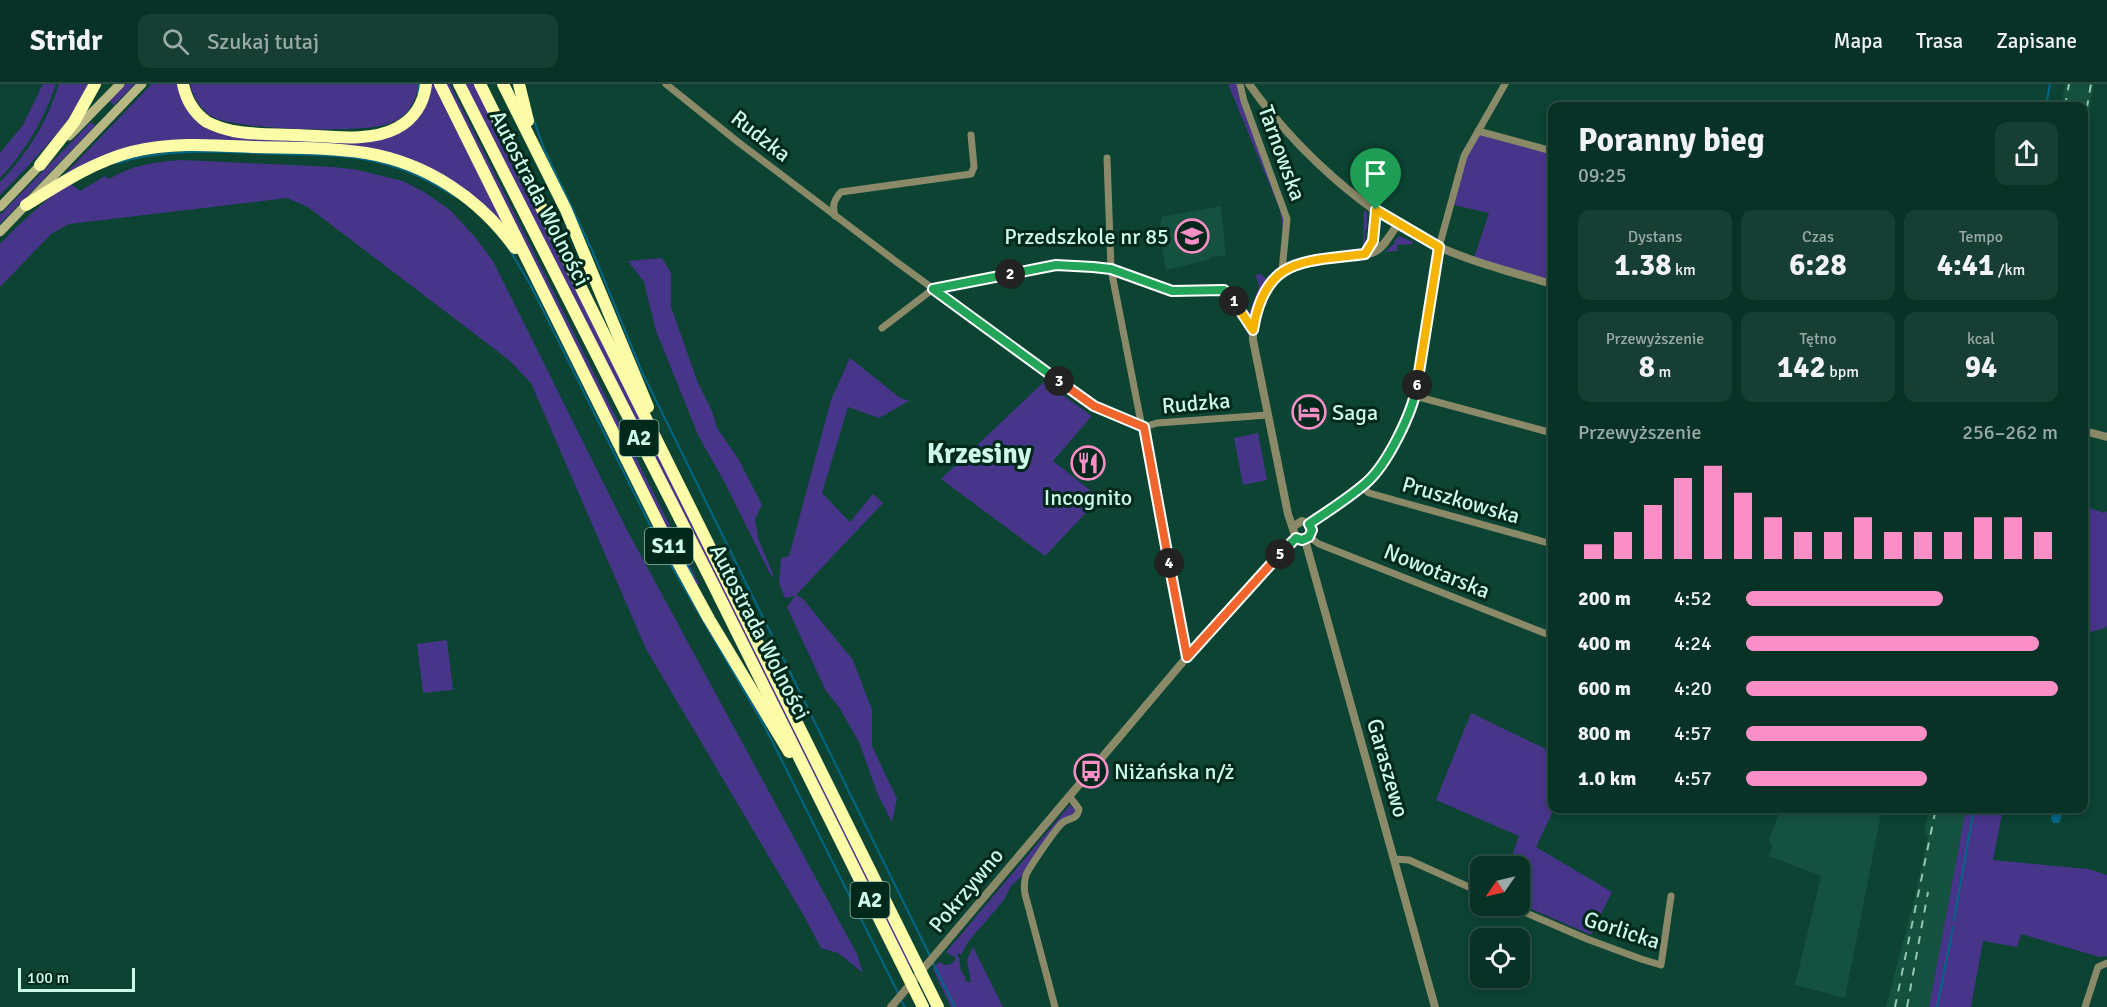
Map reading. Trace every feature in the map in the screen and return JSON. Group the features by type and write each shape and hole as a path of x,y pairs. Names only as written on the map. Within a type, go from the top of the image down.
{"highway":[{"path":"40,165 74,122 95,84"},
{"path":"183,84 189,103 196,111 207,122 223,128 249,133 361,136 388,132 407,121 422,102 426,84"},
{"name":"S11","path":"440,84 692,589 777,734 817,793"},
{"name":"Autostrada Wolności","path":"459,84 923,1007"},
{"name":"Autostrada Wolności","path":"480,84 938,1007"},
{"path":"503,84 592,270 645,399 666,460"},
{"path":"519,84 526,118 546,170"},
{"path":"26,205 94,166 151,148 201,145 328,149 365,153 392,159 416,168 448,184 467,197 501,228 540,288"}],"main road":[{"path":"0,207 120,84"},
{"path":"0,232 142,84"}],"street":[{"name":"Rudzka","path":"666,84 835,216 1094,406 1144,427 1157,423 1268,416"},
{"name":"Tarnowska","path":"1240,84 1244,101 1285,210 1288,228 1282,271"},
{"path":"1250,84 1267,108 1300,145 1335,179 1376,210 1439,247 1466,258 1548,283"},
{"path":"1309,524 1375,474 1409,413 1415,396 1439,247 1464,156 1505,84"},
{"path":"1478,131 1548,150"},
{"path":"835,216 832,207 841,192 971,174 974,167 971,135"},
{"path":"1107,158 1111,269 1144,427 1187,657"},
{"path":"1365,254 1373,241 1376,210"},
{"path":"1294,526 1302,521 1309,524 1312,530 1303,538 1293,533 1294,526 1288,514 1268,416 1253,330 1255,318 1269,285 1282,271 1293,265 1365,254 1377,250 1398,224"},
{"path":"882,328 933,289 1056,265 1111,269 1172,291 1224,290 1233,298 1253,330"},
{"path":"1415,396 1548,432"},
{"path":"2088,432 2107,437"},
{"name":"Pruszkowska","path":"1362,486 1369,493 1548,543"},
{"name":"Pokrzywno","path":"891,1007 1187,657 1303,538"},
{"name":"Nowotarska","path":"1303,538 1548,634"},
{"name":"Garaszewo","path":"1303,538 1435,1007"},
{"name":"Pokrzywno","path":"1055,1007 1024,883 1029,871 1062,824 1074,819 1079,813 1079,809 1069,796"},
{"path":"1394,859 1409,861 1470,888"},
{"name":"Gorlicka","path":"1530,915 1641,960 1661,965 1671,896"},
{"path":"2085,1007 2098,968 2107,963"}],"shaded area":[{"path":"43,84 56,84 46,110 26,146 0,178 0,153 23,125"},
{"path":"59,84 91,84 61,129 0,195 0,182 36,137"},
{"path":"126,84 135,84 114,105 110,101"},
{"path":"152,84 178,84 205,126 389,137 431,84 437,84 512,235 405,160 184,142 62,177"},
{"path":"190,84 418,84 416,96 410,108 402,117 391,123 356,129 302,129 247,125 213,117 195,99"},
{"path":"444,84 450,84 699,584 695,586"},
{"path":"465,84 475,84 913,966 909,968"},
{"path":"1228,84 1237,84 1242,104 1284,219 1284,237 1280,263 1283,233 1280,210"},
{"path":"2065,84 2094,84 2088,117 2088,102 2062,102"},
{"path":"91,122 95,126 0,224 0,215"},
{"path":"1479,133 1548,153 1548,272 1546,279 1474,258 1489,213 1454,205 1467,157"},
{"path":"182,160 334,167 358,170 403,181 450,210 475,237 493,261 627,530 857,954 863,973 838,953 821,948 646,649 531,383 509,360 308,207 287,198 69,224 51,234 0,287 0,244 70,183 80,191 105,176 109,179 126,170 144,165"},
{"name":"Przedszkole nr 85","path":"1221,206 1226,256 1211,257 1211,259 1166,270 1159,230 1162,217"},
{"path":"1364,210 1367,213 1367,230 1365,230 1364,247 1362,250 1344,253 1343,250 1363,248"},
{"path":"1399,236 1413,244 1397,245 1397,251 1385,252 1395,243 1394,241"},
{"path":"662,258 671,273 671,307 698,383 712,411 717,428 739,460 762,505 755,519 758,538 775,579 769,572 725,483 699,437 656,331 644,282 628,261"},
{"path":"1261,274 1267,280 1251,314 1248,315 1259,287 1256,275"},
{"path":"850,358 899,397 909,401 879,418 848,407 822,493 850,522 873,494 883,503 796,595 803,599 853,660 872,710 872,746 897,799 892,822 878,795 859,742 839,707 826,691 787,607 795,596 785,598 779,583 781,558 789,556 831,400"},
{"path":"1044,382 1092,416 1053,461 1100,498 1045,556 941,479"},
{"path":"1258,433 1267,480 1243,485 1234,438"},
{"path":"2088,507 2104,513 2107,511 2107,625 2105,628 2088,633"},
{"path":"447,640 453,690 423,693 417,644"},
{"path":"1471,713 1548,750 1548,813 1552,813 1536,847 1612,892 1591,935 1530,908 1530,856 1512,856 1519,836 1436,800"},
{"path":"1070,805 1075,808 1074,814 1024,874 1011,886 1004,900 968,942 961,955 959,953 957,955 965,979 971,982 967,960 973,947 1003,1007 951,1007 933,969 939,962 945,965 952,964 956,958 946,952"},
{"path":"1779,813 1881,813 1845,998 1795,985 1821,876 1769,856 1772,846 1769,840"},
{"path":"1928,813 1967,813 1931,1007 1886,1007 1915,896 1928,836 1924,835"},
{"path":"1965,813 2002,813 1993,860 2088,869 2107,875 2107,956 2100,957 2021,934 2017,947 1983,941 1971,1007 1929,1007"}],"water":[{"path":"2052,813 2063,813 2059,823 2053,823"}],"waterway":[{"path":"418,93 419,84"},
{"path":"2047,102 2050,84"},
{"path":"533,118 544,149 592,250 642,372 930,956"},
{"path":"117,163 158,155 198,152 341,156 365,159 408,171 456,197"},
{"path":"509,249 530,284 664,553 765,727 898,993"},
{"path":"671,534 693,576"},
{"path":"1954,920 1973,813"},
{"path":"1937,1007 1953,927"},
{"path":"932,961 955,1007"},
{"path":"900,999 905,1007"}],"railway":[{"path":"2066,102 2069,84"},
{"path":"2088,102 2091,84"},
{"path":"1895,1007 1935,813"},
{"path":"1907,1007 1928,892"}],"place":[{"name":"Przedszkole nr 85","path":"1192,236"},
{"name":"Saga","path":"1309,412"},
{"name":"Incognito","path":"1088,463"},
{"name":"Niżańska n/ż","path":"1091,771"}],"district":[{"name":"Krzesiny","path":"979,454"}],"route":[{"path":"1376,210 1439,247 1415,396 1409,413 1375,474 1309,524 1312,530 1309,537 1305,540 1296,538 1187,657 1144,427 1094,406 933,289 1056,265 1111,269 1172,291 1224,290 1233,298 1253,330 1255,318 1269,285 1287,267 1314,260 1365,254 1373,241 1376,210"}]}
